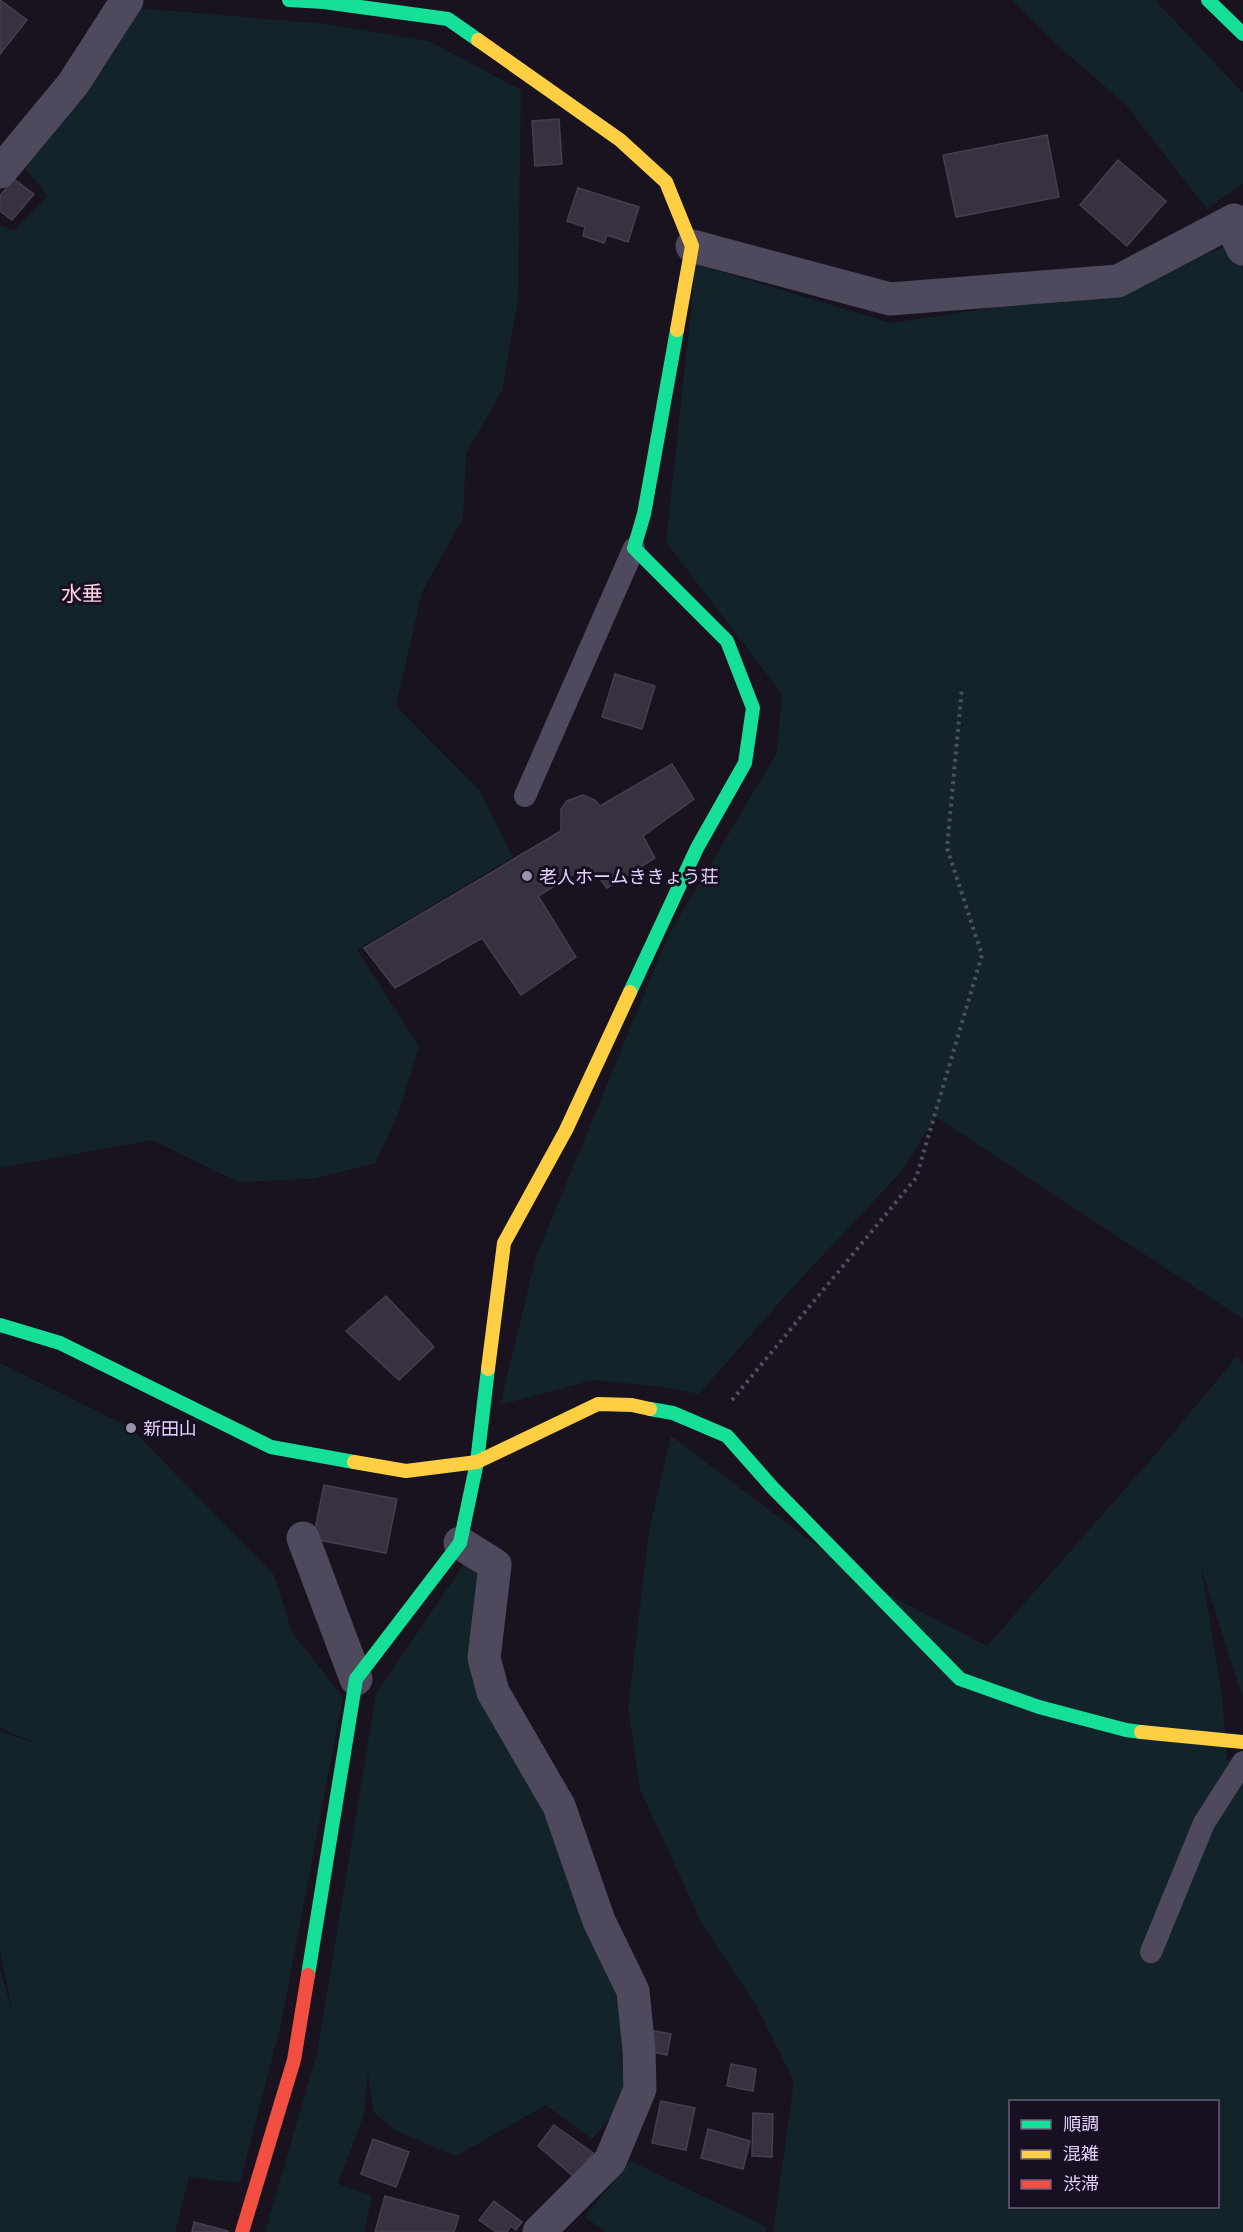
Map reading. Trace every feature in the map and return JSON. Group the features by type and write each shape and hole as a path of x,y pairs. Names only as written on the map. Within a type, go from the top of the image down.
{"main road":[{"path":"242,2232 294,2060 356,1679 460,1543 477,1462 504,1243 566,1130 697,848 745,763 753,708 727,641 634,548 644,514 692,246 666,182 620,140 448,19 324,2 289,0"},
{"path":"1208,0 1243,34"},
{"path":"0,1325 60,1344 271,1447 406,1472 477,1462 535,1432 598,1404 633,1405 673,1413 727,1436 772,1487 960,1679 1039,1707 1126,1730 1243,1742"}],"street":[{"path":"0,172 73,84 127,0"},
{"path":"692,246 890,299 1118,280 1234,220 1236,237 1243,249"},
{"path":"303,1538 356,1679"},
{"path":"460,1543 495,1565 484,1659 493,1692 559,1806 599,1921 633,1991 640,2089 610,2161 539,2232"}],"lane":[{"path":"525,796 634,548"},
{"path":"1151,1952 1204,1823 1243,1762"}],"path":[{"path":"730,1403 916,1178 982,955 948,848 962,687"}],"shaded area":[{"path":"1012,0 1155,0 1243,93 1243,184 1207,209 1125,104 1056,44"},
{"path":"136,8 326,24 429,41 521,90 518,300 502,391 466,453 463,518 422,592 396,706 480,791 513,857 357,950 419,1046 398,1114 375,1163 311,1179 238,1182 152,1140 0,1168 0,225 14,230 48,196 21,163"},
{"path":"1230,244 1243,270 1243,1319 936,1117 900,1173 792,1288 699,1394 662,1387 594,1380 500,1405 536,1257 669,934 777,753 782,694 666,542 696,264 891,323 1130,287"},
{"path":"1237,1356 1243,1365 1243,1699 1201,1567 1222,1695 1227,1760 1243,1758 1243,2232 773,2232 794,2081 756,2005 701,1922 640,1789 628,1708 649,1530 671,1436 812,1542 893,1597 987,1646 1161,1448","holes":["1222,1772 1204,1823 1163,1902"]},
{"path":"0,1363 131,1428 274,1575 292,1632 343,1697 281,2024 240,2183 189,2177 175,2232 0,2232 0,1969 13,2015 0,1952 0,1731 40,1745 0,1728"},
{"path":"466,1561 485,1571 493,1692 632,1989 621,2062 640,2082 592,2139 546,2105 456,2156 396,2131 373,2112 368,2072 364,2115 338,2184 372,2196 364,2232 265,2232 317,2053 376,1694"},
{"path":"630,2161 767,2227 765,2232 606,2232 585,2217"}],"building":[{"path":"0,0 27,20 0,54"},
{"path":"559,119 562,164 535,166 532,121"},
{"path":"1047,135 1059,197 956,217 943,155"},
{"path":"1118,160 1166,201 1127,246 1080,205"},
{"path":"14,179 34,194 12,220 0,211 0,196"},
{"path":"578,188 639,207 628,242 607,235 604,243 583,236 585,227 567,221"},
{"path":"615,674 655,686 642,729 602,717"},
{"name":"老人ホームききょう荘","path":"672,764 694,799 643,836 655,858 607,888 589,865 538,896 576,957 521,995 482,938 395,988 364,948 561,831 561,809 567,801 583,795 595,800 600,806"},
{"path":"386,1296 434,1347 399,1380 346,1331"},
{"path":"324,1485 397,1499 386,1553 313,1539"},
{"path":"646,2029 671,2034 667,2055 642,2050"},
{"path":"731,2064 756,2069 753,2091 727,2086"},
{"path":"661,2101 695,2108 686,2150 652,2143"},
{"path":"753,2113 773,2114 772,2157 752,2156"},
{"path":"554,2125 593,2153 574,2177 538,2146"},
{"path":"708,2129 750,2141 743,2169 701,2158"},
{"path":"373,2139 409,2152 396,2187 361,2174"},
{"path":"385,2196 459,2216 454,2232 375,2232"},
{"path":"494,2201 522,2222 516,2230 511,2226 507,2232 496,2232 479,2220"},
{"path":"194,2222 228,2231 228,2232 192,2232"}],"traffic: fast":[{"path":"289,0 324,2 448,19 478,40"},
{"path":"1208,0 1243,34"},
{"path":"630,992 697,848 745,763 753,708 727,641 634,548 644,514 677,330"},
{"path":"0,1325 60,1343 271,1447 354,1462"},
{"path":"308,1975 356,1679 460,1543 477,1462 488,1369"},
{"path":"650,1409 673,1413 727,1436 772,1487 960,1679 1039,1707 1141,1732"}],"traffic: slow":[{"path":"478,40 620,140 666,182 692,246 677,330"},
{"path":"488,1369 504,1243 566,1130 630,992"},
{"path":"354,1462 406,1471 477,1462 598,1404 632,1405 650,1409"},
{"path":"1141,1732 1243,1742"}],"traffic: jam":[{"path":"242,2232 294,2060 308,1975"}],"place":[{"name":"老人ホームききょう荘","path":"527,876"},
{"name":"新田山","path":"131,1428"}],"district":[{"name":"水垂","path":"82,593"}]}
